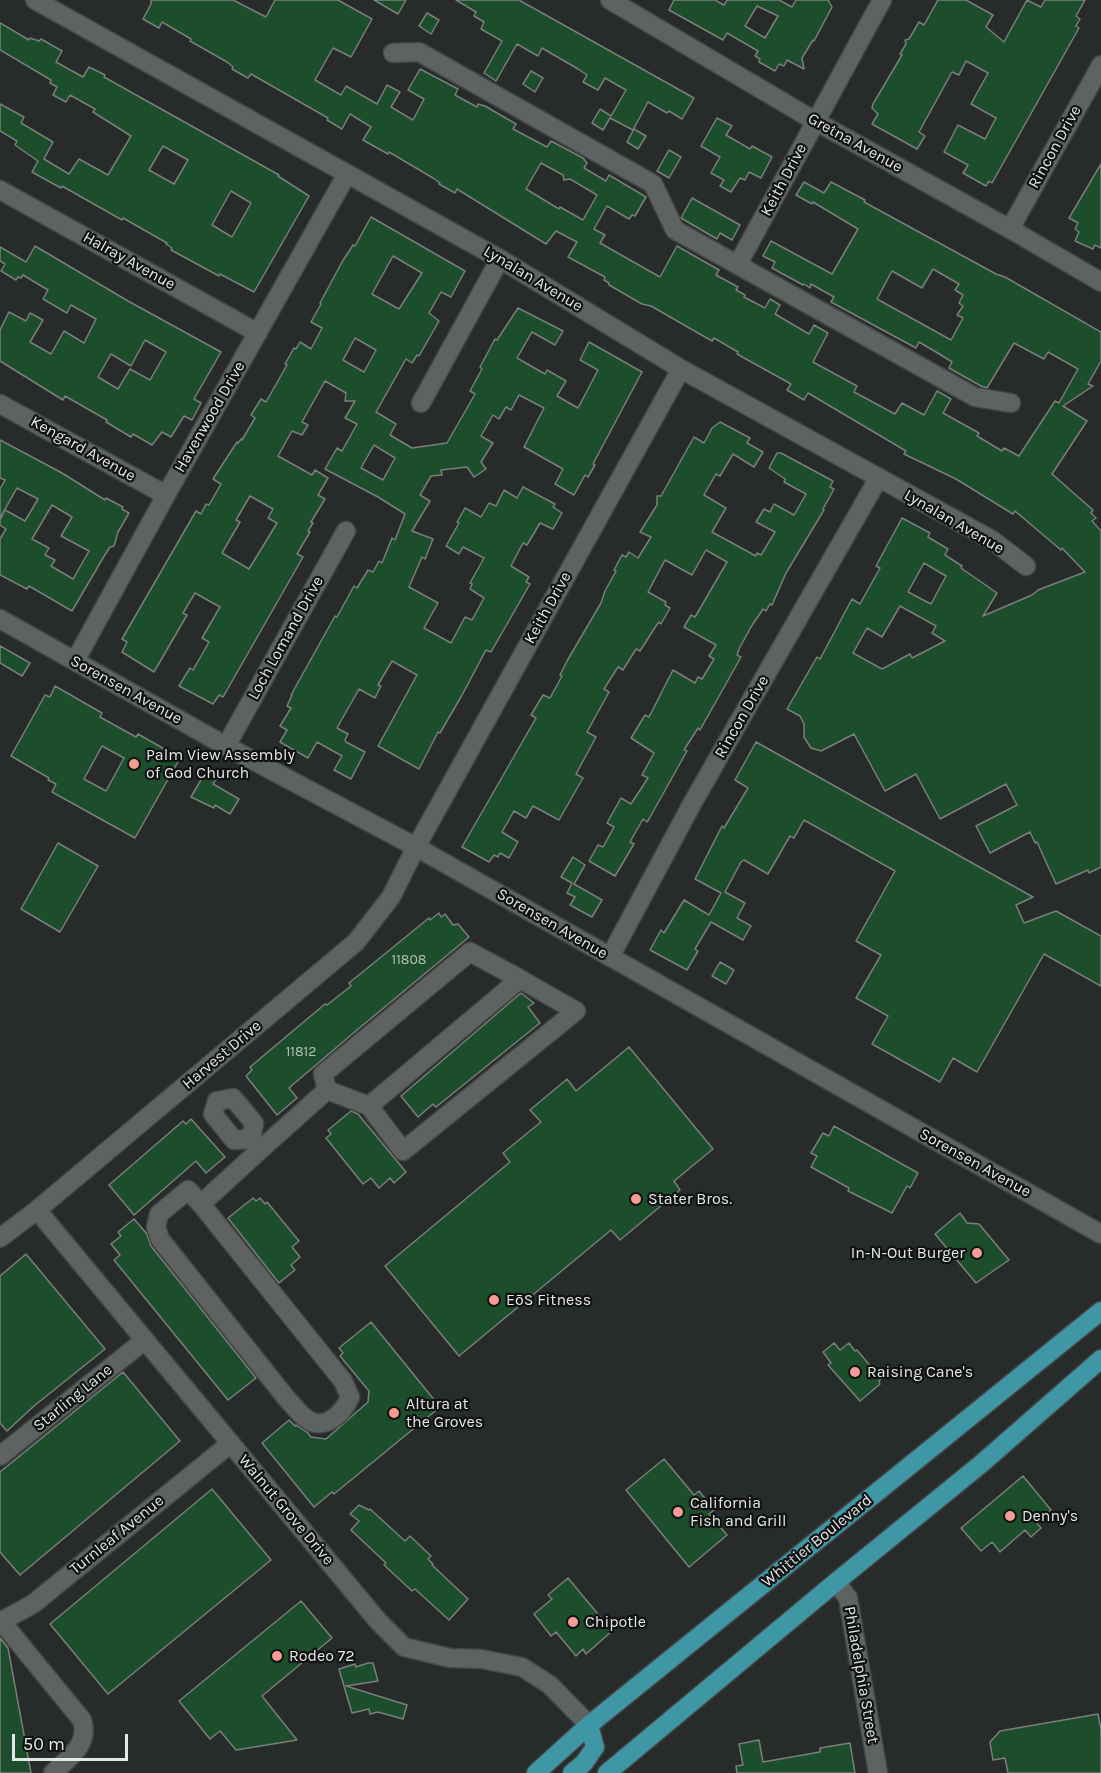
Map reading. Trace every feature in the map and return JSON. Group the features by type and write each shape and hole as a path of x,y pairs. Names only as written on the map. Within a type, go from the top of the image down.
{"main road":[{"name":"Whittier Boulevard","path":"536,1773 589,1725 1101,1311"},
{"path":"607,1773 981,1464 1101,1359"},
{"path":"572,1773 584,1763 595,1747 589,1725"}],"street":[{"name":"Lynalan Avenue","path":"35,0 500,259 681,369 992,540 1026,566"},
{"name":"Gretna Avenue","path":"610,0 636,6 815,121 1010,228 1101,282"},
{"name":"Keith Drive","path":"738,264 882,0"},
{"path":"393,54 419,52 653,184 675,230 975,396 1011,403"},
{"name":"Rincon Drive","path":"1010,228 1101,65"},
{"name":"Havenwood Drive","path":"75,661 347,174"},
{"name":"Halray Avenue","path":"0,190 258,333"},
{"path":"421,403 500,259"},
{"name":"Keith Drive","path":"416,848 681,369"},
{"name":"Kengard Avenue","path":"0,404 166,495"},
{"name":"Rincon Drive","path":"610,957 699,792 878,479"},
{"name":"Loch Lomand Drive","path":"226,746 346,531"},
{"name":"Sorensen Avenue","path":"0,619 226,746 416,848 1101,1234"},
{"name":"Harvest Drive","path":"0,1238 37,1210 356,942 391,897 416,848"},
{"path":"470,952 576,1011 404,1150 369,1106 327,1090 323,1074 470,952"},
{"path":"369,1106 519,979"},
{"path":"195,1077 217,1101"},
{"path":"201,1204 255,1145 327,1090"},
{"path":"217,1101 233,1098 254,1122 255,1145"},
{"path":"217,1101 213,1114 234,1140 255,1145"},
{"path":"226,1130 246,1113"},
{"path":"188,1191 201,1204 344,1381 350,1397 345,1409 332,1420 320,1424 308,1420 287,1399 160,1239 156,1227 159,1214 188,1191"},
{"name":"Walnut Grove Drive","path":"37,1210 378,1621 404,1647 450,1658 481,1659 522,1667 550,1686 589,1725"},
{"name":"Starling Lane","path":"0,1456 145,1340"},
{"name":"Turnleaf Avenue","path":"3,1616 33,1604 231,1443"},
{"name":"Philadelphia Street","path":"836,1582 848,1598 878,1773"},
{"path":"3,1616 82,1720 85,1728 83,1740 73,1755 53,1773"}],"building":[{"path":"151,0 233,0 266,17 275,0 338,0 372,19 351,57 333,48 315,80 341,95 346,86 377,104 387,85 400,92 391,107 413,120 424,99 408,90 420,69 458,89 455,95 477,107 478,104 485,106 516,124 513,129 547,147 551,141 583,158 587,163 584,168 606,181 609,175 646,197 635,216 632,215 629,219 607,206 594,229 605,235 600,243 660,277 677,246 719,270 716,275 738,287 736,290 745,295 744,297 765,308 770,299 780,305 775,314 809,334 814,325 828,333 813,362 857,386 854,392 895,414 902,403 924,415 937,391 951,399 943,413 979,433 977,436 1002,451 1004,448 1019,456 1055,401 1059,403 1078,369 1048,352 1044,359 1014,343 987,388 949,368 952,362 919,342 916,348 831,302 834,297 811,284 810,288 772,268 775,262 763,256 771,241 832,274 858,229 813,202 812,204 796,195 804,182 824,193 831,182 1101,332 1101,361 1088,384 1093,386 1063,406 1087,421 1052,474 1093,510 1091,513 1096,518 1092,521 1101,531 1101,867 1056,884 1030,832 990,853 976,826 1017,805 1006,784 940,819 916,774 885,791 854,734 821,751 811,748 804,737 804,724 800,716 787,709 817,657 820,659 852,599 860,604 880,568 876,566 902,518 930,533 928,537 948,549 945,555 997,593 983,616 1032,595 1038,590 1085,572 1062,548 1061,550 1015,511 1013,514 956,479 904,454 906,451 808,393 804,400 787,390 791,384 737,354 738,352 714,338 712,341 609,285 604,280 605,277 568,257 577,242 556,231 546,244 457,189 455,193 389,152 388,154 363,140 371,127 350,114 342,129 327,120 328,118 251,74 248,78 232,69 233,67 227,62 162,22 159,28 143,19","holes":["541,163 563,175 564,180 570,179 597,195 583,220 560,207 559,209 526,189","933,269 959,284 955,290 963,295 959,303 963,306 957,315 963,318 951,340 877,299 892,271 922,288","924,563 946,576 931,604 908,592","900,606 936,626 932,633 945,641 912,658 910,654 882,669 853,653 867,628 882,637"]},
{"path":"374,0 406,0 398,14"},
{"path":"456,0 519,0 694,98 682,119 648,102 633,130 610,118 603,130 592,123 600,109 611,116 626,90 605,78 598,90 583,82 587,75 542,48 538,56 517,44 496,81 484,73 502,41 481,29 484,22 474,16 476,12"},
{"path":"674,0 715,0 724,5 727,0 779,0 792,7 796,0 828,0 832,7 802,58 804,69 787,60 784,66 779,64 775,71 759,62 760,59 755,56 758,51 727,33 723,40 669,10","holes":["757,6 778,16 765,38 745,26"]},
{"path":"938,0 966,0 993,15 986,27 1004,42 1027,0 1041,7 1045,0 1085,0 1076,16 1080,19 1076,26 1079,28 992,183 989,181 986,186 963,173 968,165 944,152 958,125 985,139 996,118 971,104 988,73 966,61 959,75 952,72 919,132 925,136 917,149 872,124 878,114 872,108 873,104 902,55 900,54 906,44 905,40 909,39 919,22 924,25"},
{"path":"427,13 439,20 431,34 419,26"},
{"path":"0,23 29,40 30,38 39,41 41,39 62,51 56,62 83,77 89,67 105,75 104,77 279,175 309,196 254,292 171,250 172,248 167,243 123,218 122,220 32,172 38,161 15,145 17,141 0,131 0,104 24,117 21,123 53,142 44,159 69,174 79,159 108,175 131,136 93,112 95,109 70,95 66,102 53,95 57,87 50,83 51,80 0,50","holes":["163,146 188,160 174,184 149,170","231,191 251,203 232,237 212,225"]},
{"path":"531,71 543,78 535,92 523,84"},
{"path":"717,118 732,126 726,135 750,149 752,146 772,157 761,178 749,172 745,180 740,178 731,192 720,186 724,180 711,173 720,157 701,146"},
{"path":"634,129 646,136 638,149 627,142"},
{"path":"669,150 681,157 669,178 657,171"},
{"path":"1101,164 1101,248 1095,245 1093,249 1075,241 1079,232 1075,229 1078,223 1069,218"},
{"path":"692,198 740,225 732,240 720,233 717,239 681,218"},
{"path":"371,217 465,271 451,297 441,292 429,313 439,321 419,356 417,355 412,363 406,359 376,412 396,424 390,435 412,448 447,443 475,394 470,391 482,369 480,367 495,339 497,340 518,308 563,331 555,345 532,332 517,358 545,374 547,370 566,381 557,396 578,408 598,370 580,360 589,342 642,372 593,464 595,465 588,477 585,475 574,495 555,484 563,469 524,447 544,408 519,395 511,410 506,407 499,419 493,415 481,436 493,443 481,462 486,469 474,477 467,467 441,470 442,475 431,476 420,495 430,501 412,531 433,539 409,587 438,603 424,628 451,643 465,617 472,620 484,598 470,589 472,584 470,583 484,558 463,547 459,554 446,546 465,508 481,517 489,503 496,506 504,490 517,498 523,487 555,504 553,507 562,513 553,529 540,523 527,545 523,543 511,566 529,577 526,582 530,584 491,652 486,650 419,769 378,746 417,675 392,661 378,685 381,686 375,698 359,689 337,728 348,734 346,742 365,752 351,779 334,770 342,756 317,742 308,758 280,742 287,730 280,726 291,708 287,706 291,695 354,586 357,588 368,570 373,572 379,561 382,563 392,538 395,540 405,514 325,469 337,448 342,451 357,424 345,418 355,401 345,401 346,393 325,381 302,422 308,425 302,435 292,431 278,456 312,475 315,470 328,478 318,495 325,499 311,522 313,523 308,531 310,532 297,554 303,557 223,697 219,695 213,704 179,686 190,668 193,670 209,642 202,638 220,607 195,593 183,613 187,615 154,672 122,652 127,642 122,639 196,511 201,514 206,504 209,505 221,484 213,479 237,442 242,440 255,418 251,415 261,399 266,402 294,348 296,349 300,342 311,349 322,328 311,322 342,262 353,245 355,246","holes":["393,256 422,273 399,309 372,294","355,338 376,350 364,372 343,360","374,445 395,458 383,480 361,468","250,496 273,509 268,518 277,523 249,569 222,553 240,522 236,520"]},
{"path":"35,246 221,352 194,399 201,403 192,420 184,416 171,437 162,432 152,445 133,434 131,437 65,396 63,400 0,361 0,330 9,312 26,321 30,313 43,320 30,342 51,354 64,331 84,343 96,319 71,305 67,313 43,299 48,290 23,275 16,280 1,271 5,264 0,261 0,247 26,262","holes":["145,340 166,352 150,380 130,369 118,389 98,377 111,354 131,366"]},
{"path":"720,422 750,438 747,443 763,452 754,467 733,454 720,476 716,474 704,495 726,508 712,532 756,556 757,553 761,555 775,532 756,522 764,509 770,512 774,504 794,515 806,494 784,482 785,479 769,468 777,453 833,481 830,487 834,489 786,573 772,605 770,604 766,611 763,609 751,627 737,655 741,657 700,730 698,728 684,750 687,751 649,819 647,822 643,819 630,842 634,844 615,876 589,861 598,845 603,847 614,827 607,823 621,798 631,804 648,778 642,775 654,753 631,738 645,715 649,717 673,670 695,683 698,677 702,679 714,659 709,656 716,645 684,627 691,615 695,617 727,562 706,550 692,575 665,560 648,592 666,602 665,605 670,608 640,651 636,649 623,670 618,667 604,689 609,692 587,732 596,737 576,774 583,778 559,820 533,806 526,818 514,811 502,832 518,842 509,858 500,853 498,857 494,855 489,862 462,847 536,718 531,715 543,695 550,698 567,661 601,603 622,555 626,557 629,552 638,558 651,537 640,532 657,505 657,496 661,496 694,437 704,443 712,428"},
{"path":"0,440 62,473 105,500 106,498 123,507 122,509 129,513 118,532 114,546 110,547 72,611 29,586 27,589 0,575 0,539 6,529 0,525 0,520 5,510 25,521 38,499 17,488 0,518 0,489 5,480 0,478","holes":["52,505 72,517 61,536 89,551 73,579 51,566 55,560 45,555 49,548 32,539"]},
{"path":"0,646 30,663 22,676 0,663"},
{"path":"55,686 102,713 100,717 136,737 138,734 180,758 135,838 52,792 56,784 11,756 45,695 50,697","holes":["102,746 124,758 106,791 84,779"]},
{"path":"756,742 1033,897 1016,905 1024,923 1056,911 1101,936 1101,986 1044,954 977,1072 953,1058 940,1082 872,1044 888,1016 856,998 881,955 856,941 895,871 804,820 794,838 790,836 768,874 744,860 725,892 745,903 737,918 751,926 743,940 711,922 695,949 698,951 687,970 650,950 661,930 664,933 684,900 709,915 721,893 695,879 722,826 724,828 748,788 735,780"},
{"path":"205,773 216,779 213,784 239,799 230,814 215,805 214,808 191,797"},
{"path":"58,843 98,866 60,932 21,909"},
{"path":"573,857 585,865 574,884 602,900 592,917 570,905 575,897 567,893 572,883 561,877"},
{"path":"439,913 441,917 445,914 453,925 458,924 469,937 289,1088 297,1098 277,1115 246,1076 252,1070 250,1067 325,1004 327,1005 351,986 349,983 429,918 430,920"},
{"path":"720,962 734,970 726,984 712,976"},
{"path":"521,993 534,1003 528,1007 540,1023 436,1107 433,1104 418,1117 401,1096"},
{"path":"629,1047 713,1149 674,1181 680,1190 620,1240 611,1230 459,1356 385,1266 510,1162 503,1153 541,1122 530,1110 567,1079 576,1091"},
{"path":"351,1111 358,1114 406,1172 394,1183 390,1178 379,1188 371,1178 363,1184 326,1138 331,1134 328,1130"},
{"path":"191,1119 225,1157 206,1173 196,1161 134,1215 109,1185 183,1121 186,1124"},
{"path":"834,1126 918,1173 910,1188 907,1186 892,1213 848,1191 849,1188 811,1167 817,1156 811,1153 823,1133 829,1136"},
{"path":"253,1198 256,1201 260,1198 265,1204 267,1202 299,1241 292,1247 300,1257 291,1265 295,1270 279,1283 228,1218"},
{"name":"In-N-Out Burger","path":"960,1213 967,1223 979,1224 1009,1260 976,1283 935,1234"},
{"path":"134,1219 147,1234 151,1246 256,1378 228,1400 114,1260 120,1255 111,1244 121,1236 118,1232"},
{"path":"26,1254 105,1349 34,1406 7,1431 0,1423 0,1276"},
{"name":"Altura at the Groves","path":"371,1322 440,1407 334,1494 332,1492 314,1507 262,1443 289,1420 311,1437 326,1439 368,1402 369,1391 340,1356 343,1353 339,1348"},
{"name":"Raising Cane's","path":"834,1343 840,1350 849,1343 881,1379 880,1384 860,1401 828,1365 831,1363 823,1352"},
{"path":"123,1372 180,1441 20,1575 0,1552 0,1472"},
{"name":"California Fish and Grill","path":"664,1459 694,1495 699,1491 714,1510 709,1514 727,1535 689,1567 626,1490"},
{"name":"Denny's","path":"1023,1476 1051,1510 1036,1522 1041,1528 1031,1537 1025,1530 1000,1552 992,1542 981,1551 961,1528"},
{"path":"212,1489 271,1560 108,1694 50,1624"},
{"path":"359,1505 370,1509 405,1541 410,1536 431,1556 428,1559 432,1565 468,1599 449,1620 415,1589 412,1591 351,1530 359,1521 350,1514"},
{"name":"Chipotle","path":"568,1578 612,1631 586,1654 583,1649 576,1656 556,1632 551,1636 534,1614 552,1599 548,1595"},
{"path":"301,1601 332,1638 262,1696 297,1740 236,1750 220,1731 210,1739 179,1701"},
{"path":"0,1638 8,1648 31,1773 0,1773"},
{"path":"373,1663 378,1681 346,1686 407,1705 403,1719 378,1712 370,1714 369,1709 352,1713 339,1669"},
{"path":"1098,1714 1101,1729 1101,1773 1008,1773 1005,1758 993,1760 990,1742 1000,1731"},
{"path":"759,1740 763,1762 820,1752 820,1748 850,1743 855,1773 737,1773 736,1766 743,1765 739,1744"}],"place":[{"name":"Palm View Assembly of God Church","path":"134,764"},
{"name":"Stater Bros.","path":"636,1199"},
{"name":"In-N-Out Burger","path":"977,1253"},
{"name":"EōS Fitness","path":"494,1300"},
{"name":"Raising Cane's","path":"855,1372"},
{"name":"Altura at the Groves","path":"394,1413"},
{"name":"California Fish and Grill","path":"678,1512"},
{"name":"Denny's","path":"1010,1516"},
{"name":"Chipotle","path":"573,1622"},
{"name":"Rodeo 72","path":"277,1656"}]}
